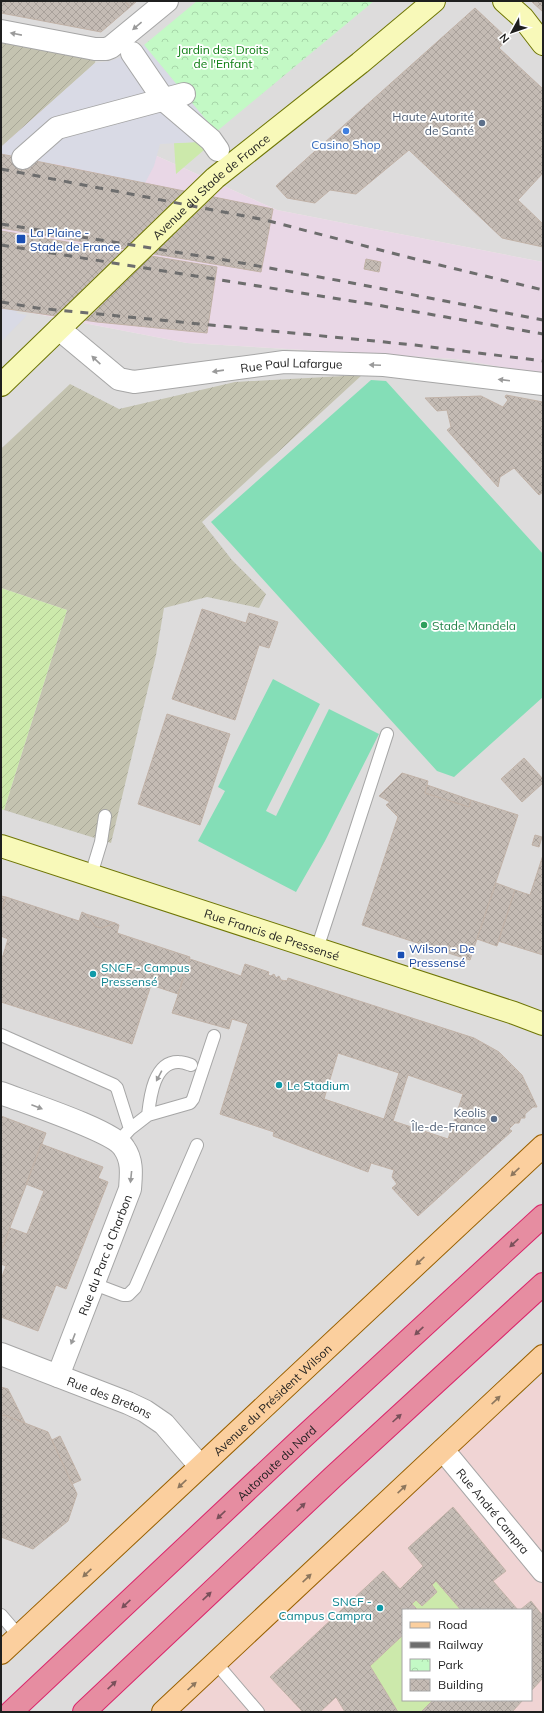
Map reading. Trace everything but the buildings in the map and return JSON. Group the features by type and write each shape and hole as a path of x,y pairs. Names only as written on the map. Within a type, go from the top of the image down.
{"highway":[{"name":"Autoroute du Nord","path":"12,1712 292,1448 543,1216"},
{"path":"84,1712 333,1477 543,1284"}],"main road":[{"name":"Avenue du Président Wilson","path":"1,1653 543,1146"},
{"path":"163,1712 216,1664 543,1356"}],"street":[{"path":"1,32 90,48 106,49 121,39 167,1"},
{"name":"Avenue du Stade de France","path":"1,385 215,178 360,63 434,1"},
{"path":"504,1 523,18 543,44"},
{"path":"132,53 174,97 218,150"},
{"path":"23,158 57,128 174,97"},
{"name":"Rue Paul Lafargue","path":"59,329 118,379 134,382 284,362 384,365 543,384"},
{"name":"Rue Francis de Pressensé","path":"1,846 514,1013 543,1024"},
{"name":"Rue du Parc à Charbon","path":"1,1093 101,1131 125,1135 132,1170 130,1190 58,1376"},
{"name":"Rue des Bretons","path":"1,1354 145,1411 164,1424 200,1466"},
{"name":"Rue André Campra","path":"443,1450 543,1571"}],"lane":[{"path":"317,949 387,734"},
{"path":"91,875 101,842 106,816"},
{"path":"1,1035 114,1085 117,1088 125,1135"},
{"path":"125,1135 148,1115 187,1105 193,1099 214,1036"},
{"path":"148,1115 150,1099 158,1075 163,1068 179,1062 191,1065"},
{"path":"94,1284 123,1295 128,1295 135,1288 197,1145"},
{"path":"1,1615 19,1636"},
{"path":"216,1664 258,1712"}],"shaded area":[{"path":"1,1 543,1 543,262 277,210 1,86"},
{"path":"1,38 96,57 95,63 1,147"},
{"path":"144,45 216,132 204,150 197,142 160,144 154,166 145,183 55,164 1,214 1,147 95,63 110,61 132,53"},
{"path":"1,86 277,210 543,262 543,374 455,359 187,343 1,307"},
{"path":"1,273 50,281 16,313 27,315 1,342"},
{"path":"1,307 187,343 455,359 543,374 543,1712 1,1712"},
{"path":"362,375 202,522 232,560 266,594 259,608 207,597 164,608 156,655 111,843 4,810 67,610 1,588 1,449 70,384 119,409 235,382"},
{"path":"543,1374 543,1712 166,1712 210,1673"}],"green space":[{"name":"Jardin des Droits de l'Enfant","path":"197,1 374,1 216,132 144,45"},
{"path":"197,142 204,150 176,174 174,143"},
{"name":"Stade Mandela","path":"371,380 386,381 543,554 543,697 454,777 437,771 211,522"},
{"path":"1,588 67,610 4,810 1,809"},
{"path":"273,679 320,704 266,811 276,816 329,709 379,734 325,841 296,892 198,841 225,791 218,787"},
{"path":"436,1581 460,1609 417,1609 412,1604 416,1600 422,1606 437,1592 432,1585"},
{"path":"402,1636 402,1701 432,1701 421,1712 398,1712 370,1666"}],"railway":[{"path":"1,169 265,220 543,290"},
{"path":"1,224 219,259 543,320"},
{"path":"1,245 377,305 543,334"},
{"path":"1,302 37,308 415,345 543,361"}],"place":[{"name":"Haute Autorité de Santé","path":"482,123"},
{"name":"Casino Shop","path":"346,131"},
{"name":"La Plaine - Stade de France","path":"21,239"},
{"name":"Stade Mandela","path":"424,625"},
{"name":"Wilson - De Pressensé","path":"401,955"},
{"name":"SNCF - Campus Pressensé","path":"93,974"},
{"name":"Le Stadium","path":"279,1085"},
{"name":"Keolis Île-de-France","path":"494,1119"},
{"name":"SNCF - Campus Campra","path":"380,1608"}]}
